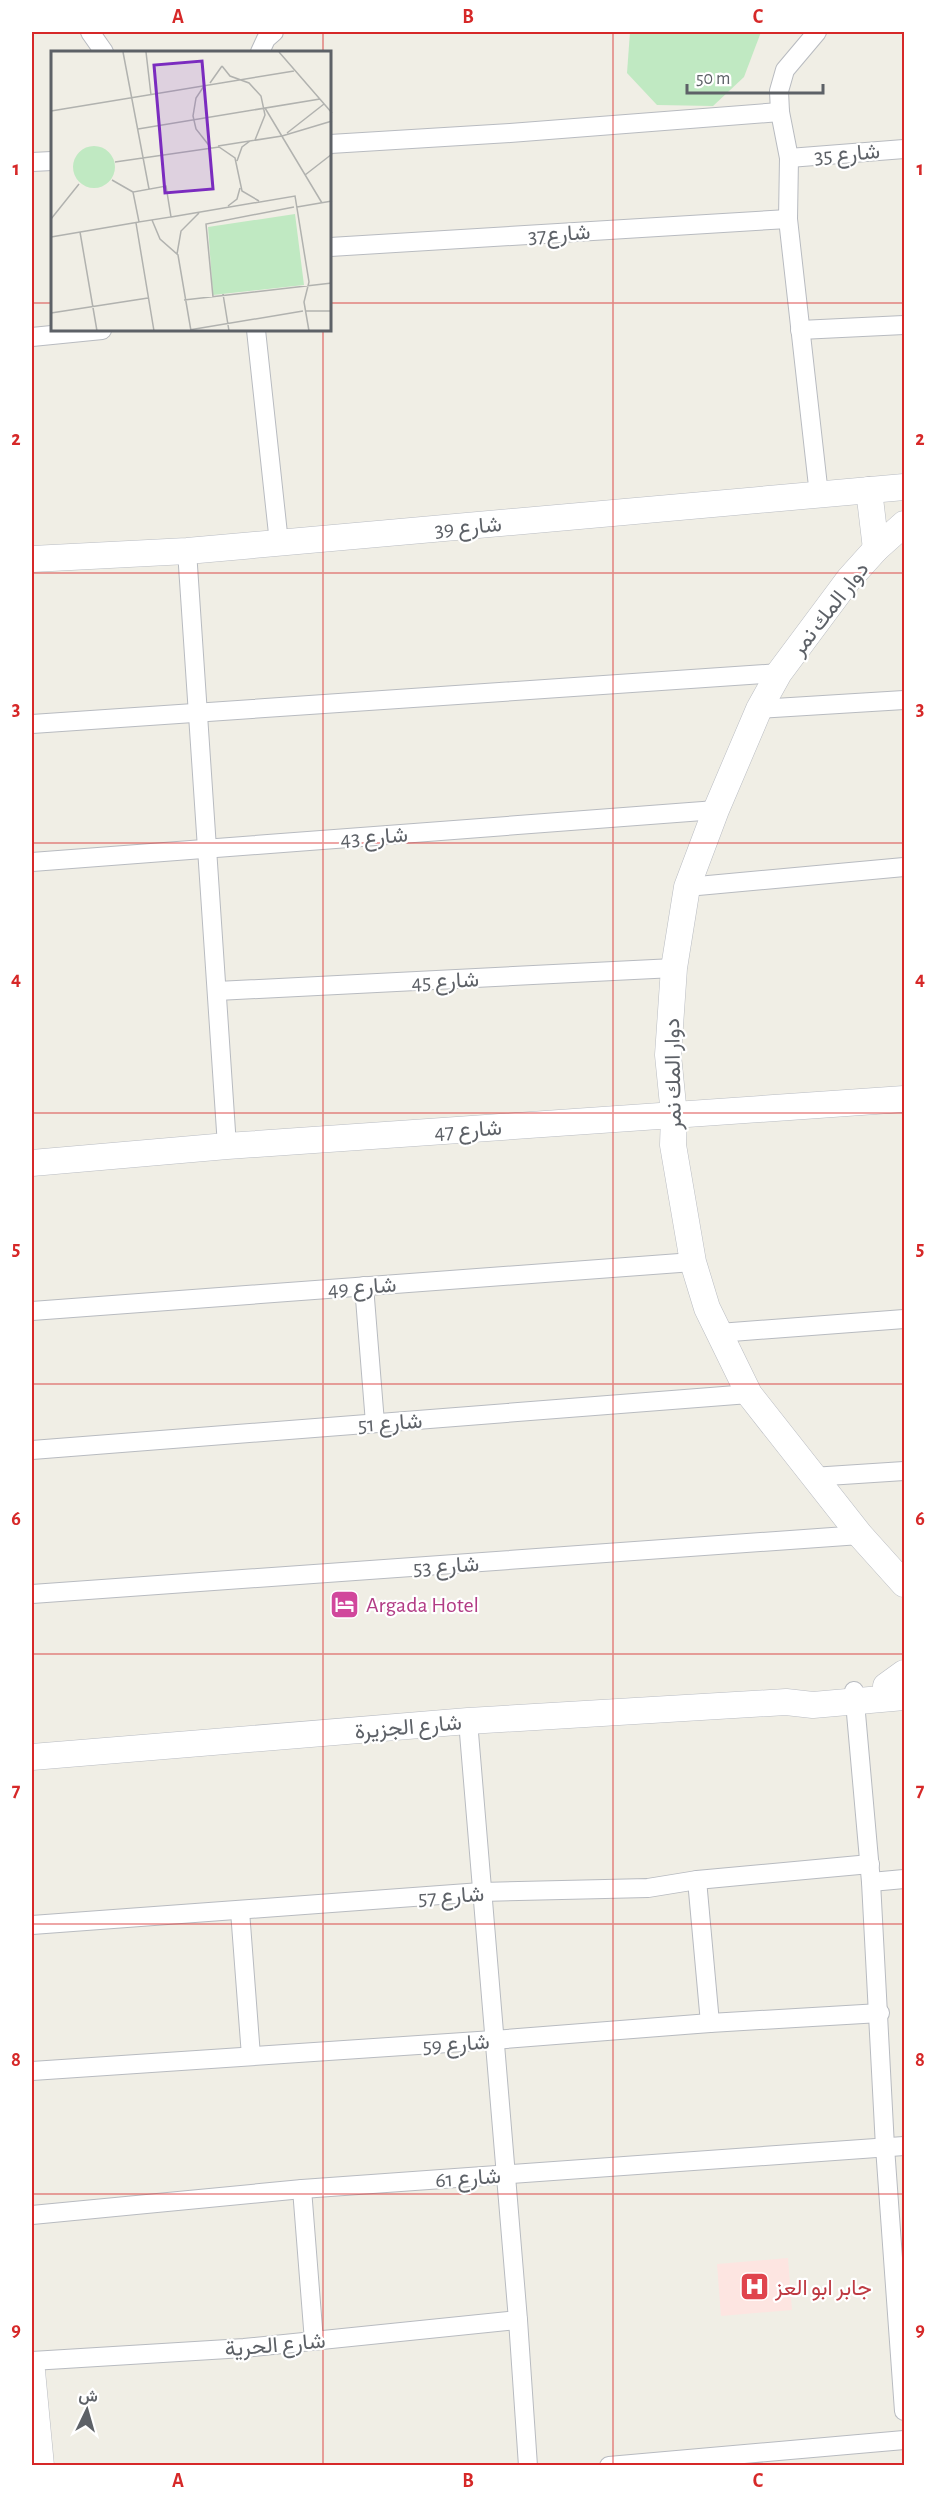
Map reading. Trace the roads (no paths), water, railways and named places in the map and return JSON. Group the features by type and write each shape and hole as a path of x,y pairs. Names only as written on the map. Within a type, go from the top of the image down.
{"street":[{"path":"90,32 103,51"},
{"path":"260,51 266,39 274,32"},
{"path":"817,32 785,70 779,91 780,111 789,158 788,219 819,495"},
{"path":"332,144 510,133 780,111"},
{"name":"شارع 35","path":"789,158 904,148"},
{"path":"32,162 51,161"},
{"name":"شارع37","path":"332,247 788,219"},
{"path":"800,330 904,325"},
{"path":"32,337 82,332"},
{"path":"256,332 279,543"},
{"name":"شارع 39","path":"32,559 188,551 904,487"},
{"name":"دوار المك نمر","path":"870,490 876,549"},
{"name":"دوار المك نمر","path":"904,524 876,549 849,579 779,673 759,709 716,810 687,887 674,968 668,1055 674,1115 673,1145 693,1262 707,1308 749,1394 812,1477 904,1584"},
{"path":"188,551 227,1146"},
{"path":"32,724 779,673"},
{"path":"759,709 904,700"},
{"name":"شارع 43","path":"32,862 716,810"},
{"path":"687,887 904,867"},
{"name":"شارع 45","path":"217,991 674,968"},
{"name":"شارع 47","path":"32,1163 227,1146 904,1099"},
{"name":"شارع 49","path":"32,1311 693,1262"},
{"path":"364,1286 375,1423"},
{"path":"719,1333 904,1319"},
{"name":"شارع 51","path":"32,1450 749,1394"},
{"path":"812,1477 904,1470"},
{"name":"شارع 53","path":"32,1594 860,1535"},
{"name":"شارع الجزيرة","path":"32,1757 468,1721 786,1701 813,1704 900,1685"},
{"path":"854,1695 871,1873 880,2013 885,2148 904,2411"},
{"path":"468,1721 528,2466"},
{"name":"شارع 57","path":"32,1925 481,1892 648,1888 697,1880 871,1873 904,1879"},
{"path":"697,1880 710,2023"},
{"path":"240,1911 251,2056"},
{"name":"شارع 59","path":"32,2071 880,2013"},
{"name":"شارع 61","path":"32,2215 303,2189 904,2146"},
{"path":"303,2189 314,2341"},
{"name":"شارع الحرية","path":"32,2361 244,2348 518,2320"},
{"path":"32,2371 41,2466"},
{"path":"609,2466 904,2440"}],"place":[{"name":"Argada Hotel","path":"345,1604"},
{"name":"جابر ابو العز","path":"754,2287"}]}
